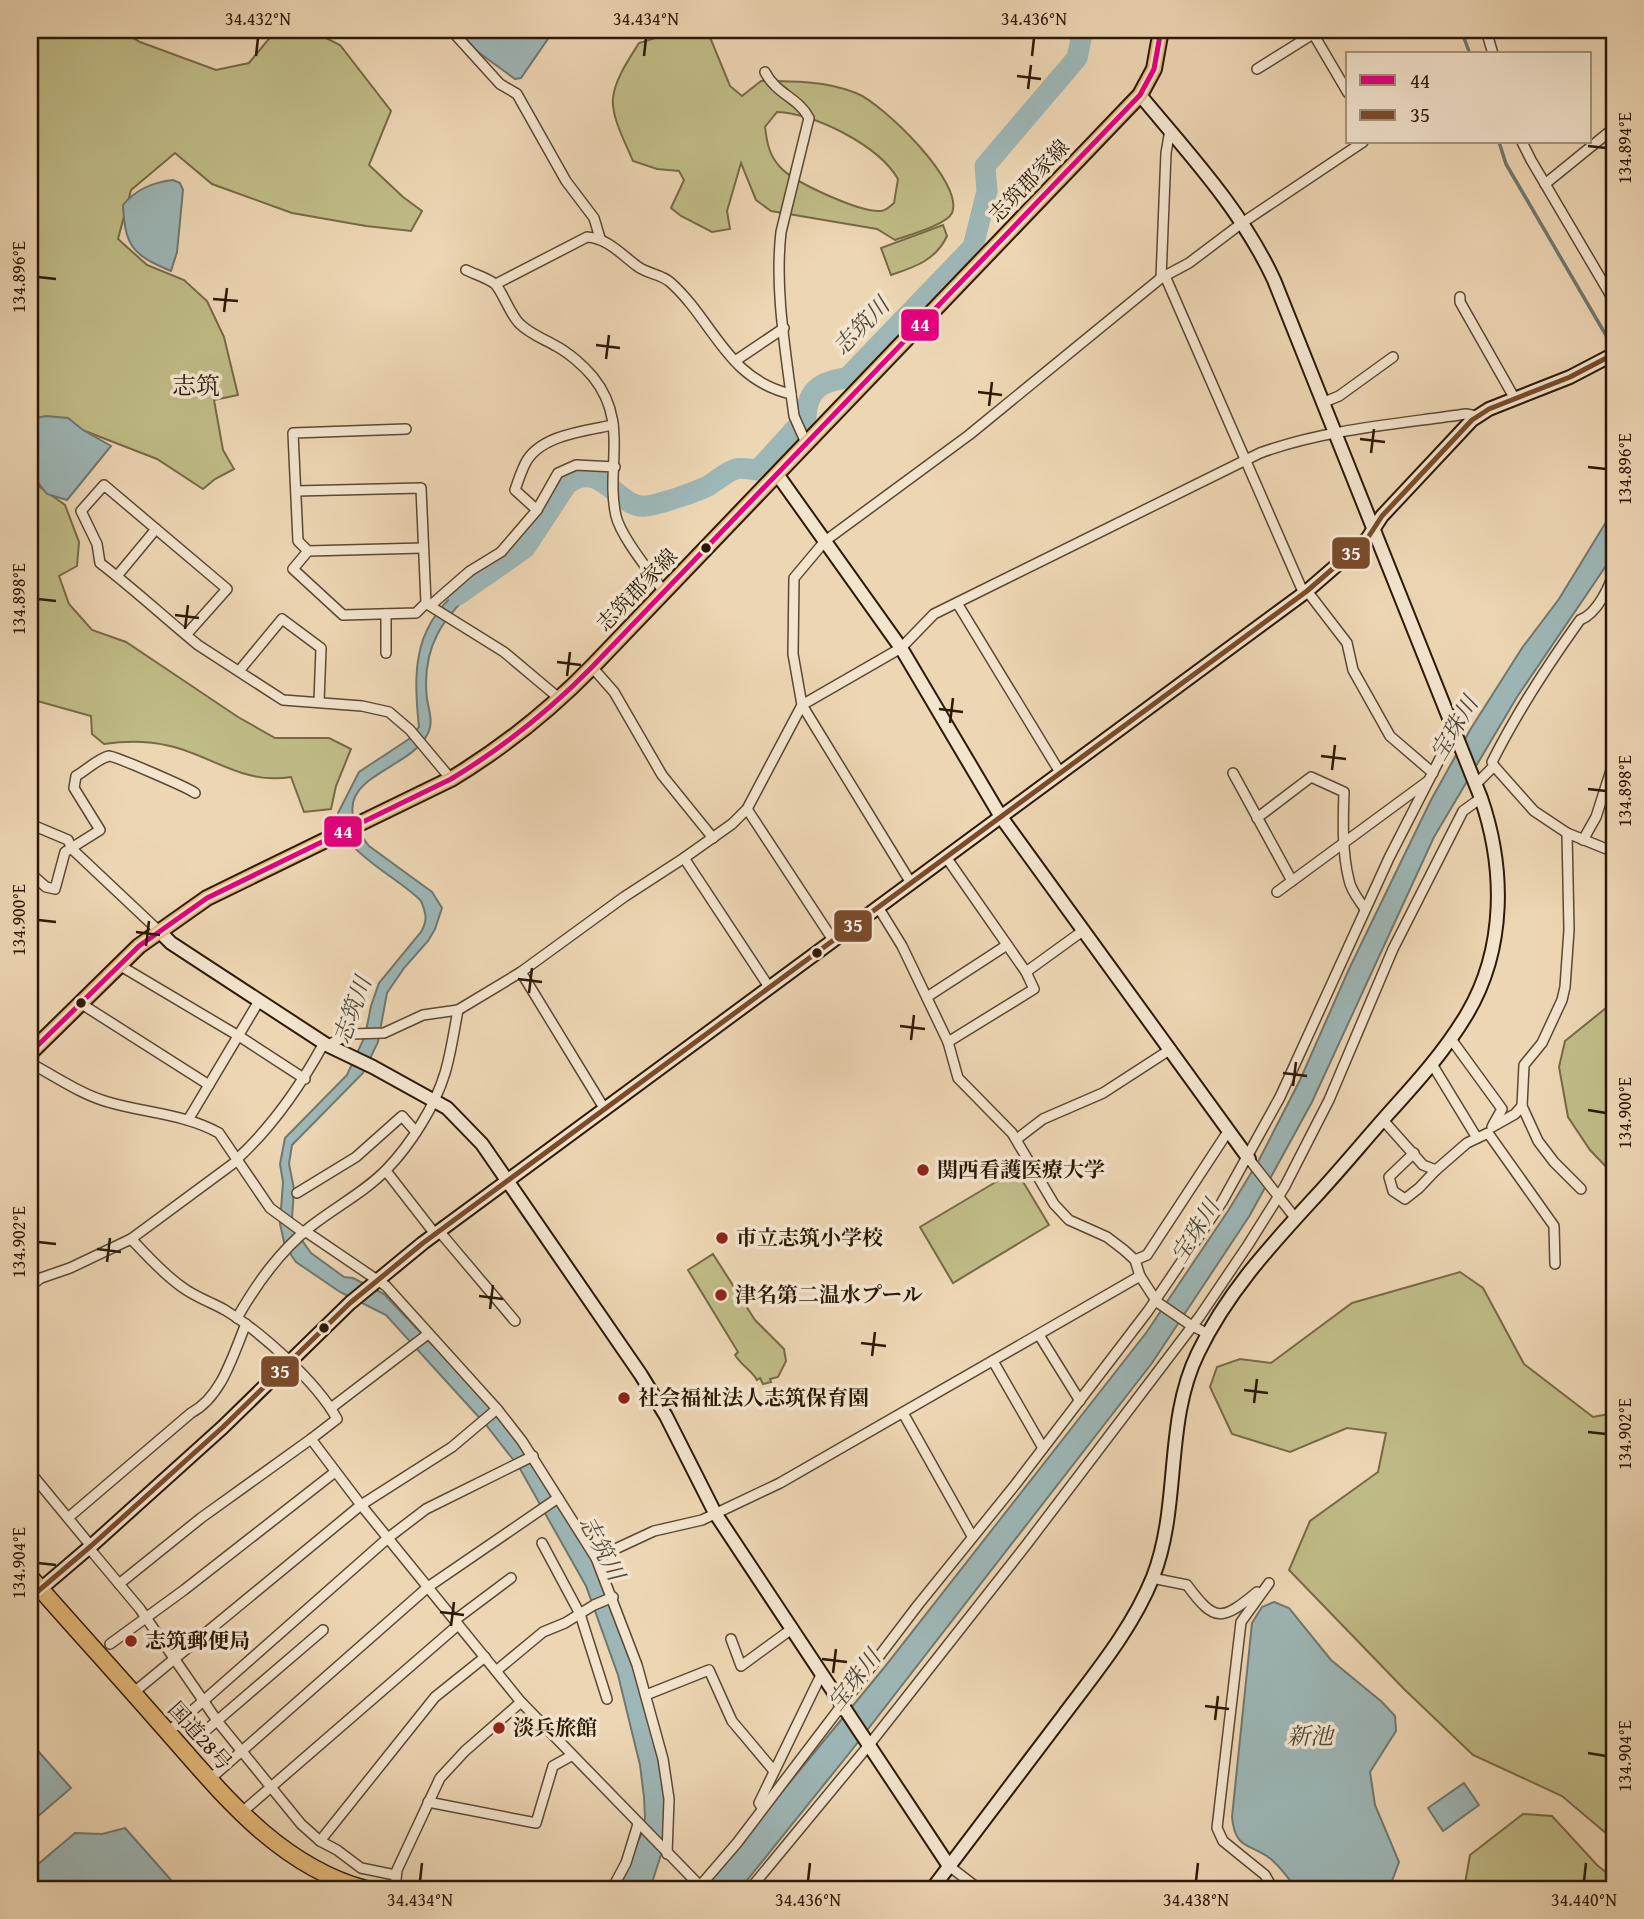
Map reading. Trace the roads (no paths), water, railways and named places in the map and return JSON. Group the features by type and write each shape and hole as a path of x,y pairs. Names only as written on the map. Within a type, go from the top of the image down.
{"highway":[{"name":"国道28号","path":"33,1588 262,1833 323,1874 365,1889"}],"main road":[{"name":"志筑郡家線","path":"30,1053 139,946 207,898 451,779 505,745 559,699 777,474 804,439 1140,95 1154,69 1161,30"}],"street":[{"path":"451,30 500,84 517,94 566,181 594,218 600,238"},
{"path":"1257,69 1312,32 1346,90"},
{"path":"1488,32 1493,52"},
{"path":"765,72 778,90 809,117 781,232 779,269 794,416 804,439"},
{"path":"932,1889 1107,1656 1132,1618 1152,1578 1170,1506 1182,1405 1192,1366 1220,1311 1451,1039 1469,1011 1485,973 1497,919 1497,864 1489,820 1274,279 1219,188 1140,95"},
{"path":"1545,184 1614,128"},
{"path":"1170,130 1166,153 1163,277 1305,593 1347,643 1353,670 1390,736 1432,776"},
{"path":"911,883 802,705 793,654 794,578 825,541 969,435 1163,277 1189,264 1242,223 1360,144"},
{"path":"1523,144 1614,300"},
{"path":"496,284 587,237 600,238 644,272 663,277 670,282 693,306 712,336 735,361 764,384 791,394"},
{"path":"466,270 496,284 518,323 559,348 593,377 602,392 613,425 614,503 618,524 664,592"},
{"path":"1460,297 1460,302 1515,398"},
{"path":"735,361 784,328"},
{"path":"33,1588 90,1547 223,1427 350,1303 437,1233 1305,593 1346,559 1374,530 1382,516 1477,416 1614,354"},
{"path":"1322,403 1339,396 1394,357"},
{"path":"30,1286 41,1278 70,1268 131,1239 238,1160 253,1145 304,1079 326,1044 352,1034 384,1033 437,1011 458,1010 521,972 624,897 732,824 747,809 802,705 901,648 934,614 1245,460 1279,446 1335,434 1466,414 1477,416"},
{"path":"537,510 515,490 526,461 539,449 564,435 613,425"},
{"path":"406,429 293,433 298,541 309,551 424,548"},
{"path":"309,551 293,569 343,615 416,613 431,606 470,571 501,552 537,510 558,473 576,465 615,467"},
{"path":"777,474 901,648 1001,817 1248,1158 1296,1219"},
{"path":"186,635 227,589 104,485 81,511 97,544 100,563 186,635 283,700 362,706 388,712 415,736 451,779"},
{"path":"296,491 421,488 431,606"},
{"path":"117,576 156,529"},
{"path":"1614,569 1614,579 1589,617 1580,620 1539,677 1492,762 1534,811 1567,833 1614,852"},
{"path":"957,603 1060,774"},
{"path":"431,606 504,652 559,699"},
{"path":"386,614 386,653"},
{"path":"239,671 282,619 321,648 319,702"},
{"path":"592,667 614,692 662,775 712,838"},
{"path":"311,1439 361,1505 521,1702 701,1888 844,1707 972,1536 1156,1301 1222,1202 1280,1097 1365,909 1432,776 1457,737"},
{"path":"30,873 46,887 55,888 65,852 100,830 74,788 74,780 76,776 109,756 120,758 195,793"},
{"path":"1583,840 1596,817 1614,761"},
{"path":"1476,784 1494,766"},
{"path":"1233,773 1292,881"},
{"path":"1278,892 1432,776"},
{"path":"1256,818 1311,777 1344,792 1349,880 1354,894 1365,909"},
{"path":"750,1889 1027,1544 1223,1283 1329,1100 1392,949 1463,811 1481,798"},
{"path":"747,809 833,940"},
{"path":"30,824 68,840 71,848 171,943 326,1044 433,1099 447,1108 472,1132 508,1179 641,1375 666,1416 715,1513 950,1866 979,1889"},
{"path":"1567,833 1569,930 1565,987 1562,1000 1542,1043 1524,1065 1522,1106 1538,1141 1554,1163 1581,1189"},
{"path":"946,857 1026,972 1034,989 948,1042"},
{"path":"684,858 769,987"},
{"path":"878,907 902,946 927,997 948,1042 958,1078 1017,1139 1054,1204 1069,1220 1107,1237 1135,1260 1140,1276 1156,1301 1208,1334"},
{"path":"1026,972 1084,930"},
{"path":"927,997 1007,945"},
{"path":"119,965 304,1079"},
{"path":"521,972 604,1108"},
{"path":"188,1120 259,1002"},
{"path":"80,1003 209,1085"},
{"path":"69,1517 191,1413 201,1408 221,1380 242,1321 272,1263 303,1234 386,1171 416,1132 445,1075 458,1010"},
{"path":"1451,1039 1502,1109 1490,1129"},
{"path":"1017,1139 1043,1119 1103,1093 1171,1049"},
{"path":"30,1063 105,1101 188,1120 219,1133 277,1215 386,1286 497,1409 533,1456 596,1558 613,1597 646,1695 668,1781 666,1852"},
{"path":"1432,1064 1477,1138"},
{"path":"1414,1153 1389,1177 1393,1191 1405,1199 1467,1143 1515,1114 1522,1106"},
{"path":"297,1193 356,1157 402,1116 416,1132"},
{"path":"1383,1120 1423,1165 1436,1170"},
{"path":"1490,1129 1554,1226 1555,1264"},
{"path":"1135,1260 1147,1255 1229,1130"},
{"path":"386,1171 515,1321"},
{"path":"119,1584 201,1518 337,1419 312,1384 289,1362 242,1321 184,1289 155,1266 131,1239"},
{"path":"30,1275 41,1278"},
{"path":"596,1558 654,1531 702,1520 780,1483 1140,1276"},
{"path":"331,1408 428,1334"},
{"path":"1039,1335 1080,1401"},
{"path":"993,1361 1043,1448"},
{"path":"134,1693 361,1505 452,1447 497,1409"},
{"path":"903,1413 972,1536"},
{"path":"168,1732 388,1538 426,1509 533,1456"},
{"path":"30,1472 69,1517 146,1617 176,1657 218,1722 301,1824 320,1841 361,1868 395,1875"},
{"path":"110,1644 335,1472"},
{"path":"210,1779 428,1587 558,1498"},
{"path":"542,1543 580,1614 607,1699"},
{"path":"241,1813 456,1623 511,1578"},
{"path":"1152,1578 1187,1585 1205,1607 1223,1614 1235,1610 1269,1583 1241,1622 1217,1828 1223,1841 1265,1875 1273,1889"},
{"path":"496,1671 543,1632 613,1597"},
{"path":"731,1639 741,1666 793,1628"},
{"path":"197,1738 323,1630"},
{"path":"320,1841 435,1697 485,1657"},
{"path":"646,1695 709,1670 732,1721 774,1772"},
{"path":"762,1808 759,1803 822,1672"},
{"path":"394,1889 395,1875 440,1778 465,1751 521,1702"},
{"path":"428,1802 536,1823 553,1766 571,1756"},
{"path":"612,1889 630,1855 640,1826"}],"water":[{"path":"458,30 554,30 521,78 515,79 478,52"},
{"path":"173,180 180,183 183,190 177,252 171,271 148,260 134,248 126,231 123,205 145,188"},
{"path":"46,416 68,418 111,446 67,500 47,494 30,473 30,419"},
{"name":"宝珠川","path":"1614,509 1614,554 1517,697 1434,837 1312,1102 1250,1215 1152,1363 851,1751 740,1889 702,1889 883,1669 1146,1333 1228,1211 1259,1160 1300,1080 1349,969 1431,800 1470,730 1522,648 1559,599"},
{"path":"481,572 482,585 446,620 431,648 426,681 431,722 427,735 417,748 358,791 352,805 355,823 369,846 432,892 442,908 428,941 404,968 387,993 378,1042 363,1073 292,1145 289,1164 294,1189 292,1219 294,1229 311,1253 344,1277 353,1278 384,1294 498,1414 521,1444 593,1561 634,1665 663,1771 665,1842 650,1889 616,1889 641,1835 645,1818 644,1797 640,1765 618,1675 586,1586 519,1467 486,1425 386,1315 340,1292 296,1262 285,1246 280,1224 283,1182 280,1164 285,1138 347,1075 365,1036 379,983 421,932 425,920 421,901 370,862 347,839 340,826 338,813 359,772 409,739 419,727 416,678 423,639 444,605"},
{"name":"新池","path":"1274,1602 1289,1608 1331,1660 1395,1716 1396,1731 1370,1772 1375,1805 1399,1862 1389,1889 1296,1889 1271,1859 1240,1841 1236,1835 1232,1817 1252,1623 1262,1607"},
{"path":"30,1742 71,1788 30,1823"},
{"path":"1464,1783 1479,1805 1443,1831 1428,1808"},
{"path":"125,1828 179,1889 30,1889 30,1871 75,1833 102,1834"}],"waterway":[{"name":"志筑川","path":"458,595 525,548 567,484 579,478 600,480 626,500 645,506 702,489 736,469 758,470 806,417 809,400 817,388 847,378 973,247 987,191 985,166 1077,58 1083,30"},
{"path":"1461,30 1469,52"},
{"path":"1500,144 1506,164 1614,349"}],"place":[{"name":"関西看護医療大学","path":"923,1170"},
{"name":"市立志筑小学校","path":"722,1238"},
{"name":"津名第二温水プール","path":"721,1295"},
{"name":"社会福祉法人志筑保育園","path":"624,1398"},
{"name":"志筑郵便局","path":"131,1641"},
{"name":"淡兵旅館","path":"499,1728"}],"district":[{"name":"志筑","path":"196,386"}]}
